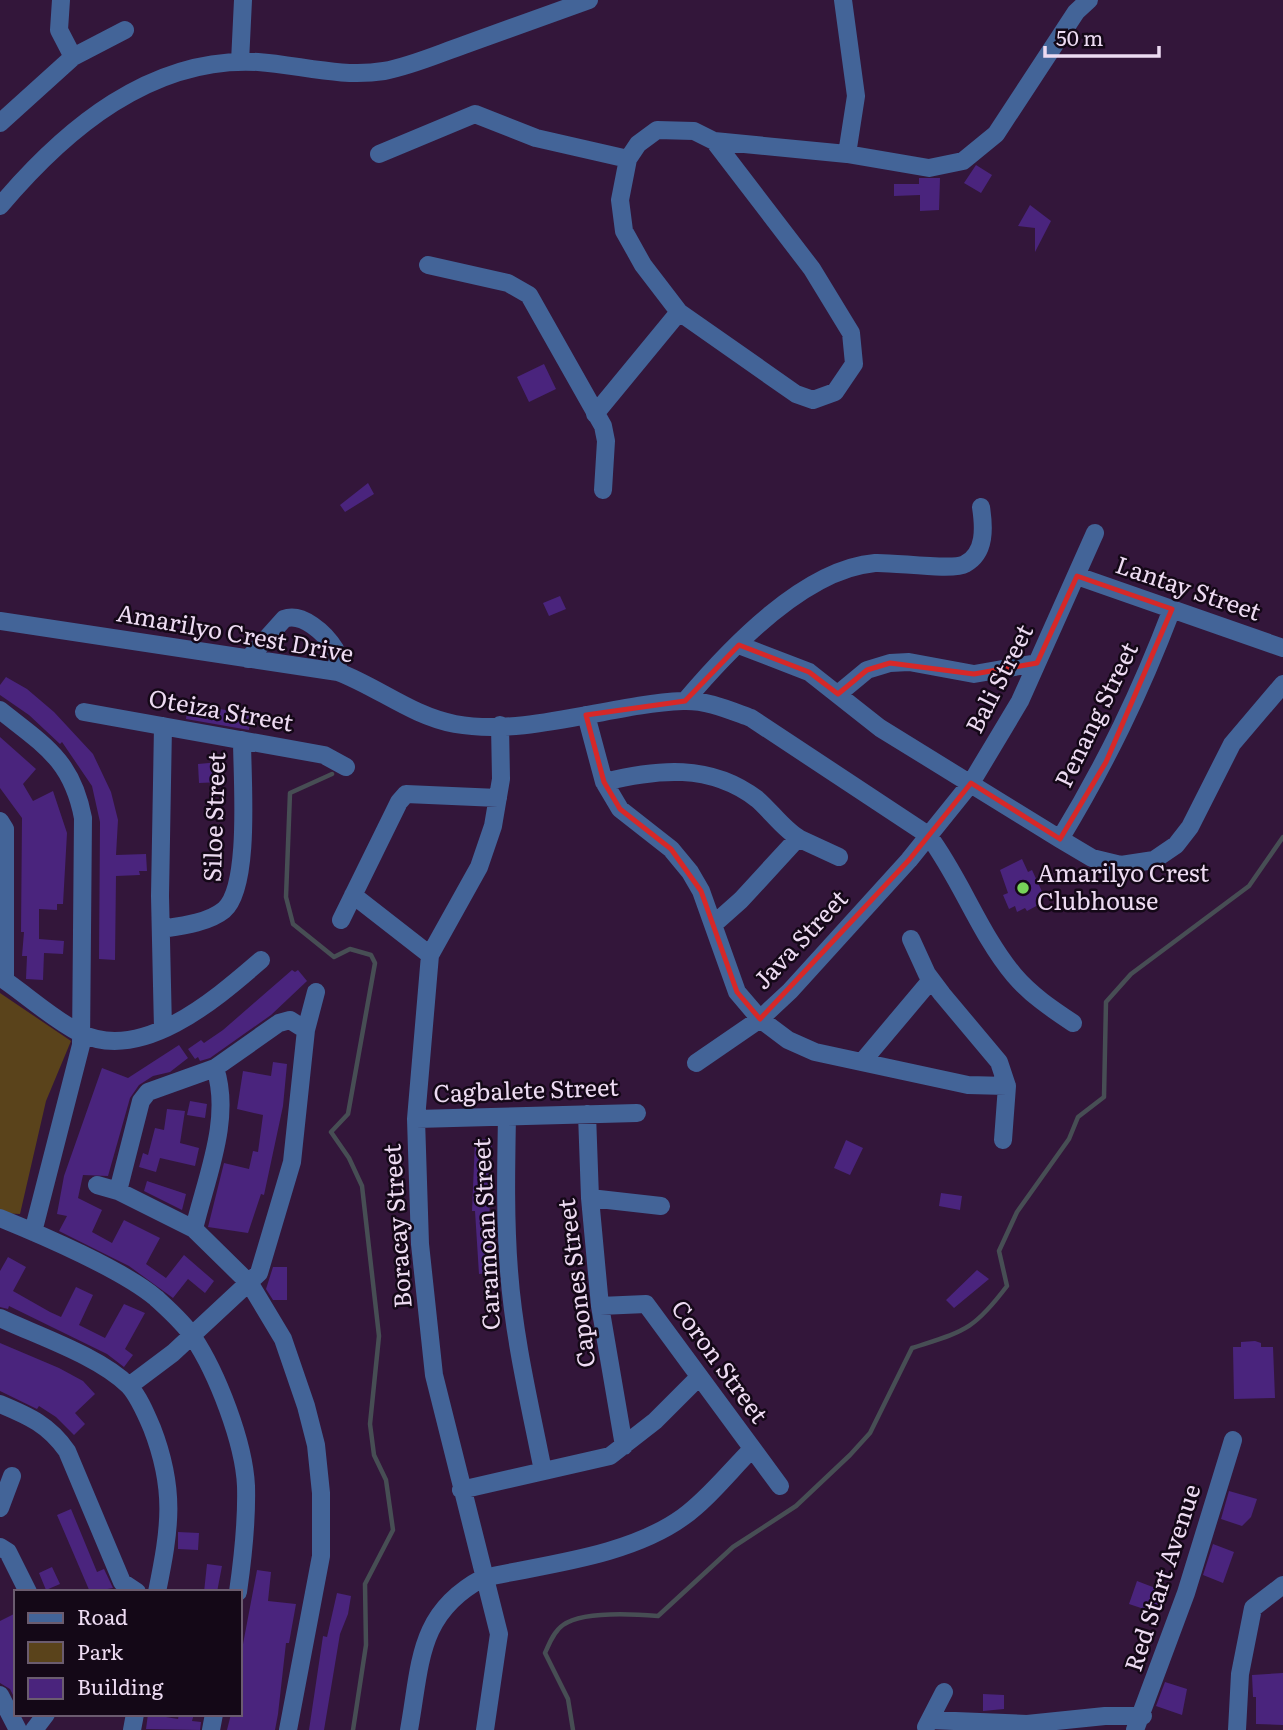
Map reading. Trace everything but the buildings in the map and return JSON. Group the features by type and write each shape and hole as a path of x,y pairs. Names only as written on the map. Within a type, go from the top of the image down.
{"street":[{"path":"61,0 59,30 73,57"},
{"path":"240,62 243,0"},
{"path":"0,206 28,173 99,111 173,73 202,64 240,62 340,74 383,71 589,0"},
{"path":"843,0 856,96 848,154"},
{"path":"714,141 812,269 851,333 853,364 835,392 813,400 796,394 679,312 643,265 624,231 620,200 628,159 638,144 657,130 694,131 714,141 848,154 929,168 963,161 996,134 1076,12 1089,0"},
{"path":"0,123 73,57 125,30"},
{"path":"379,154 475,114 536,138 628,159"},
{"path":"428,265 508,282 529,295 603,426 606,441 603,490"},
{"path":"595,414 679,312"},
{"path":"685,701 738,645 800,593 829,575 874,563 963,566 975,557 985,533 981,507"},
{"name":"Bali Street","path":"928,835 971,783 1007,727 1095,533"},
{"name":"Lantay Street","path":"1076,576 1283,648"},
{"name":"Penang Street","path":"1060,839 1106,762 1144,683 1172,609"},
{"path":"248,659 284,619 292,616 302,618 335,650 338,672"},
{"name":"Amarilyo Crest Drive","path":"0,621 338,672 364,682 403,706 456,724 500,725 685,701 719,706 751,718 928,835 946,859 988,939 1014,975 1039,1000 1073,1023"},
{"path":"738,645 808,672 880,727 1060,839 1092,858 1121,865 1154,860 1176,845 1190,827 1232,744 1283,684"},
{"path":"838,694 867,670 890,663 909,662 974,674 1037,663"},
{"path":"0,710 58,758 78,789 83,818 82,1034 33,1232"},
{"name":"Oteiza Street","path":"84,712 324,755 346,767"},
{"path":"586,715 604,782 620,809 671,849 690,872 714,924 737,992 760,1019 788,1041 815,1052 968,1085 1007,1086"},
{"name":"Boracay Street","path":"485,1730 499,1634 434,1375 420,1244 416,1119 430,955 479,867 494,826 501,779 500,725"},
{"path":"163,726 163,1029"},
{"name":"Siloe Street","path":"162,929 203,920 223,911 236,895 241,873 242,740"},
{"path":"604,782 667,771 696,772 734,784 757,800 798,838 839,857"},
{"path":"341,920 399,802 406,794 498,798"},
{"path":"0,821 5,829 3,979 82,1034 111,1039 134,1038 163,1029 194,1014 261,960"},
{"name":"Java Street","path":"696,1063 760,1019 799,981 928,835"},
{"path":"714,924 741,900 798,838"},
{"path":"354,895 430,955"},
{"path":"911,939 931,980 999,1062 1007,1086 1003,1140"},
{"path":"862,1062 931,980"},
{"path":"129,1386 250,1284 266,1257 292,1162 306,1030 316,992"},
{"path":"118,1191 141,1101 148,1092 215,1068 279,1023 290,1020 306,1030"},
{"path":"194,1228 221,1113 223,1091 215,1068"},
{"name":"Cagbalete Street","path":"416,1119 637,1113"},
{"name":"Capones Street","path":"587,1114 590,1198 600,1306 624,1446"},
{"name":"Caramoan Street","path":"507,1116 509,1273 518,1346 543,1471"},
{"path":"97,1185 118,1191 194,1228 250,1284 283,1339 316,1445 321,1493 321,1556 288,1730"},
{"path":"590,1198 661,1206"},
{"path":"0,1218 33,1232 154,1297 192,1335 217,1383 237,1440 246,1484 238,1590"},
{"name":"Coron Street","path":"600,1306 646,1304 780,1486"},
{"path":"0,1318 101,1366 129,1386 145,1411 166,1465 168,1540 157,1590"},
{"path":"461,1490 610,1456 655,1421 699,1377"},
{"path":"0,1404 40,1421 55,1433 68,1451 122,1582 134,1590"},
{"name":"Red Start Avenue","path":"1139,1723 1186,1592 1233,1440"},
{"path":"409,1730 425,1636 455,1598 483,1578 633,1544 659,1533 685,1516 752,1449"},
{"path":"0,1508 12,1476"},
{"path":"0,1548 8,1552 27,1590"},
{"path":"1237,1730 1240,1675 1253,1608 1283,1585"},
{"path":"944,1692 927,1725 1026,1727 1105,1716 1139,1723"},
{"path":"0,1695 18,1730"}],"highlighted area":[{"path":"1077,576 1172,609 1106,762 1060,839 971,783 909,860 760,1019 737,992 701,891 671,849 620,809 604,782 586,715 685,701 739,645 809,672 838,694 867,670 890,663 974,674 1037,663"}],"green space":[{"path":"0,993 71,1041 46,1101 20,1214 0,1213"}],"waterway":[{"path":"332,774 290,793 286,897 293,924 334,957 350,949 371,955 375,963 348,1114 331,1132 349,1158 362,1186 379,1336 370,1424 374,1455 386,1480 393,1530 365,1584 366,1645 353,1730"},
{"path":"573,1730 568,1699 545,1653 557,1631 572,1621 596,1615 658,1616 733,1547 796,1506 850,1455 870,1433 912,1348 956,1333 985,1312 1007,1286 999,1251 1017,1212 1069,1139 1078,1117 1104,1097 1106,1002 1131,974 1249,886 1283,837"}],"place":[{"name":"Amarilyo Crest Clubhouse","path":"1023,888"}]}
